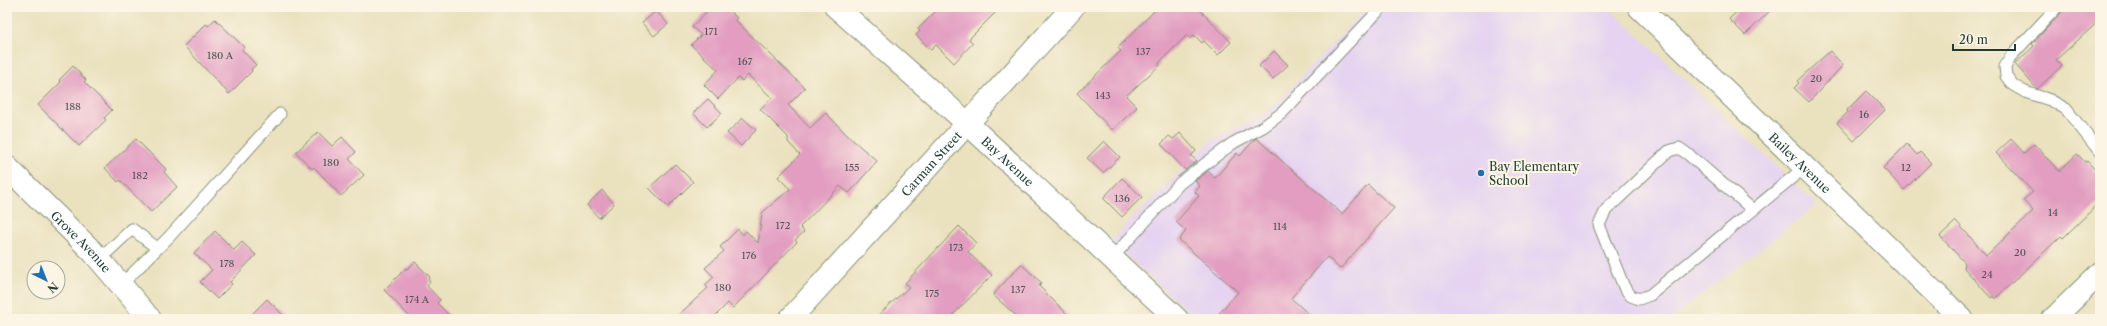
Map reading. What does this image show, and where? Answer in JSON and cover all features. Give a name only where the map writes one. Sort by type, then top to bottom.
[{"type":"street","name":"Bay Avenue","points":[[836,7],[967,123],[1177,319]]},
{"type":"street","name":"Carman Street","points":[[790,319],[1073,7]]},
{"type":"street","name":"Bailey Avenue","points":[[1639,7],[1962,319]]},
{"type":"street","name":"Grove Avenue","points":[[7,167],[100,259],[150,319]]},
{"type":"street","points":[[2053,319],[2100,273]]},
{"type":"lane","points":[[1112,258],[1180,183],[1233,143],[1263,127],[1282,113],[1382,7]]},
{"type":"lane","points":[[2057,7],[2011,56],[2006,67],[2006,76],[2013,85],[2025,92],[2050,100],[2066,109],[2100,152]]},
{"type":"lane","points":[[121,285],[280,114]]},
{"type":"lane","points":[[1752,210],[1679,148],[1669,151],[1606,210],[1599,225],[1624,287],[1631,296],[1639,299],[1650,295],[1805,167]]},
{"type":"lane","points":[[100,259],[132,229],[157,248]]},
{"type":"shaded area","name":"Bay Elementary School","points":[[1367,7],[1608,7],[1817,205],[1671,319],[1197,319],[1110,241],[1211,141],[1268,112]]},
{"type":"building","points":[[711,7],[725,7],[737,18],[735,20],[805,88],[788,105],[810,128],[826,113],[848,136],[877,161],[849,193],[840,186],[800,227],[804,232],[795,240],[797,242],[733,308],[728,303],[712,319],[674,319],[708,288],[705,285],[714,277],[705,268],[724,251],[720,247],[738,229],[743,235],[746,231],[758,243],[762,213],[790,189],[778,177],[800,155],[788,142],[788,137],[760,109],[772,98],[748,75],[742,81],[738,78],[718,99],[704,85],[718,70],[691,45],[701,35],[692,27]]},
{"type":"building","points":[[940,7],[1001,7],[969,39],[973,43],[954,63],[936,45],[931,50],[916,35],[920,31],[918,29]]},
{"type":"building","points":[[1158,7],[1197,7],[1231,42],[1218,55],[1204,41],[1202,43],[1194,35],[1190,39],[1187,35],[1159,63],[1160,65],[1126,96],[1137,107],[1112,130],[1077,93],[1121,51],[1118,48]]},
{"type":"building","points":[[1742,7],[1774,7],[1745,35],[1729,19]]},
{"type":"building","points":[[2064,7],[2100,7],[2100,20],[2056,60],[2062,66],[2037,89],[2015,64],[2034,46],[2032,44],[2062,12]]},
{"type":"building","points":[[656,11],[668,24],[654,36],[642,23]]},
{"type":"building","points":[[215,19],[244,47],[242,50],[256,65],[229,94],[184,46],[206,24],[208,26]]},
{"type":"building","points":[[1274,51],[1288,65],[1273,79],[1259,66]]},
{"type":"building","points":[[1830,51],[1843,65],[1809,102],[1794,88],[1799,83],[1797,81]]},
{"type":"building","points":[[73,66],[86,80],[84,82],[112,110],[104,118],[106,120],[79,146],[38,105],[61,82],[59,80]]},
{"type":"building","points":[[1866,91],[1885,110],[1854,141],[1837,123],[1848,112],[1847,110]]},
{"type":"building","points":[[708,99],[722,113],[707,127],[693,113]]},
{"type":"building","points":[[743,118],[756,130],[741,146],[727,133]]},
{"type":"building","points":[[318,132],[332,146],[342,137],[356,152],[349,159],[364,175],[341,196],[314,167],[312,169],[296,152]]},
{"type":"building","points":[[1180,133],[1196,151],[1191,156],[1197,161],[1185,170],[1161,144],[1169,136],[1173,139]]},
{"type":"building","points":[[1256,138],[1342,214],[1368,185],[1394,208],[1340,269],[1327,257],[1291,298],[1314,319],[1214,319],[1238,292],[1179,240],[1186,231],[1176,222],[1199,196],[1195,192],[1200,186],[1195,181],[1208,171],[1215,178],[1237,153],[1240,156]]},
{"type":"building","points":[[136,139],[166,169],[164,172],[177,187],[151,212],[120,180],[118,182],[105,168]]},
{"type":"building","points":[[2011,139],[2024,153],[2034,144],[2059,171],[2077,154],[2085,162],[2087,161],[2100,175],[2100,202],[2063,238],[2061,236],[1995,299],[1993,296],[1991,298],[1964,268],[1965,263],[1940,236],[1956,221],[1986,255],[2033,211],[2023,200],[2033,192],[1996,153]]},
{"type":"building","points":[[1104,141],[1120,157],[1103,173],[1087,158]]},
{"type":"building","points":[[1907,144],[1917,155],[1920,152],[1931,163],[1904,190],[1883,168]]},
{"type":"building","points":[[675,164],[693,182],[668,207],[649,188]]},
{"type":"building","points":[[1122,178],[1142,197],[1122,217],[1103,198]]},
{"type":"building","points":[[602,190],[614,204],[599,218],[587,205]]},
{"type":"building","points":[[959,226],[976,243],[968,252],[992,275],[949,319],[874,319],[909,287],[905,283]]},
{"type":"building","points":[[215,231],[234,250],[242,242],[256,255],[230,282],[232,284],[217,299],[200,282],[212,270],[194,253]]},
{"type":"building","points":[[415,262],[430,277],[428,279],[430,282],[427,286],[440,300],[437,303],[453,319],[412,319],[384,290],[406,268],[407,269]]},
{"type":"building","points":[[1021,264],[1042,283],[1039,286],[1072,319],[1020,319],[993,295]]},
{"type":"building","points":[[267,299],[287,319],[247,319]]},
{"type":"place","name":"Bay Elementary School","points":[[1481,173]]}]
